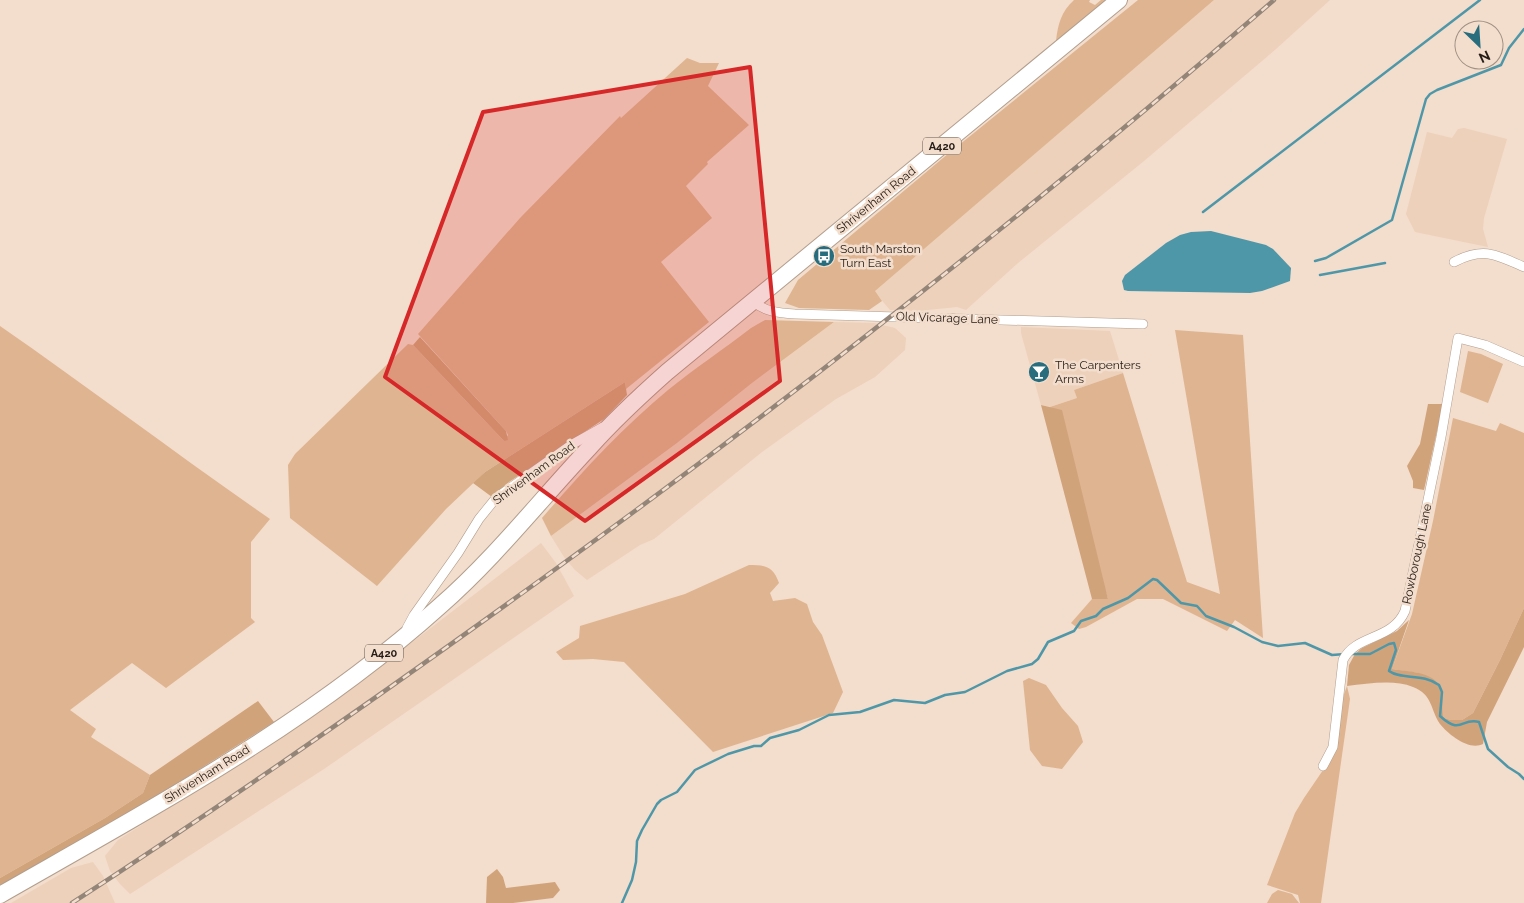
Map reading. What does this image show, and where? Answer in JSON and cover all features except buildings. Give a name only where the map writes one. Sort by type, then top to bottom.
[{"type":"highway","name":"Shrivenham Road","points":[[0,895],[131,822],[214,771],[325,698],[403,638],[487,561],[612,423],[667,372],[1119,0]]},
{"type":"street","points":[[1454,262],[1478,253],[1494,255],[1524,267]]},
{"type":"street","name":"Old Vicarage Lane","points":[[754,302],[759,307],[768,310],[795,314],[1143,324]]},
{"type":"street","name":"Rowborough Lane","points":[[1323,766],[1333,747],[1345,656],[1390,629],[1401,619],[1405,611],[1441,437],[1458,338],[1485,345],[1524,362]]},
{"type":"street","name":"Shrivenham Road","points":[[403,638],[414,615],[458,553],[479,519],[496,498],[571,445],[612,423]]},
{"type":"highlighted area","points":[[750,67],[780,381],[585,521],[385,377],[483,112]]},
{"type":"shaded area","points":[[1074,0],[1090,0],[1089,2],[1095,5],[1101,0],[1110,0],[1064,38],[1056,41],[1061,19],[1066,9]]},
{"type":"shaded area","points":[[1138,0],[1214,0],[875,291],[882,301],[869,310],[799,308],[785,303],[798,280],[943,158]]},
{"type":"shaded area","points":[[1214,0],[1330,0],[1276,49],[1144,161],[1018,263],[966,310],[957,307],[918,311],[890,310],[874,291]]},
{"type":"shaded area","points":[[687,58],[700,63],[719,63],[708,86],[749,125],[707,162],[708,164],[686,186],[712,218],[661,262],[709,322],[626,389],[625,382],[485,472],[446,509],[377,586],[290,518],[288,465],[295,454],[408,344],[413,345],[504,441],[508,435],[506,431],[418,334],[520,218],[620,116],[621,118]]},
{"type":"shaded area","points":[[1464,128],[1507,139],[1484,218],[1483,229],[1488,247],[1415,232],[1406,214],[1427,132],[1452,138],[1458,129]]},
{"type":"shaded area","points":[[765,320],[834,322],[752,383],[677,443],[551,536],[542,518],[618,435],[678,382],[751,328]]},
{"type":"shaded area","points":[[834,322],[874,323],[895,328],[906,338],[905,350],[875,377],[836,399],[762,452],[654,539],[640,545],[587,580],[575,570],[551,536],[677,443],[752,383]]},
{"type":"shaded area","points":[[0,326],[270,519],[251,542],[251,618],[255,622],[166,688],[132,663],[70,710],[96,729],[91,737],[150,775],[143,793],[105,818],[0,878]]},
{"type":"shaded area","points":[[1021,327],[1110,331],[1123,373],[1074,390],[1077,398],[1050,407],[1041,405]]},
{"type":"shaded area","points":[[1175,330],[1243,335],[1263,638],[1235,620],[1227,631],[1163,599],[1137,599],[1079,629],[1071,623],[1092,599],[1108,599],[1050,407],[1077,398],[1074,390],[1123,373],[1187,582],[1220,594]]},
{"type":"shaded area","points":[[420,337],[506,431],[508,440],[504,441],[413,345]]},
{"type":"shaded area","points":[[1468,351],[1481,354],[1503,364],[1488,403],[1460,392]]},
{"type":"shaded area","points":[[625,382],[627,395],[604,419],[509,482],[492,497],[473,483],[485,472]]},
{"type":"shaded area","points":[[1428,404],[1443,404],[1424,490],[1413,488],[1413,481],[1407,466],[1420,444]]},
{"type":"shaded area","points":[[1041,405],[1062,410],[1108,599],[1092,599]]},
{"type":"shaded area","points":[[1453,418],[1496,431],[1500,423],[1524,433],[1524,608],[1473,713],[1462,720],[1444,718],[1442,714],[1442,701],[1418,673],[1392,669],[1412,614],[1433,521]]},
{"type":"shaded area","points":[[541,543],[556,563],[574,596],[324,769],[130,894],[120,884],[110,871],[105,856],[118,840],[259,751],[423,634]]},
{"type":"shaded area","points":[[749,565],[764,566],[777,577],[779,583],[770,593],[773,601],[795,598],[807,604],[813,622],[822,635],[843,692],[833,713],[713,752],[624,662],[593,659],[563,660],[556,652],[579,638],[580,626],[685,594]]},
{"type":"shaded area","points":[[1524,608],[1524,647],[1487,722],[1483,744],[1478,746],[1466,744],[1449,733],[1440,724],[1428,698],[1413,687],[1397,683],[1347,686],[1349,665],[1355,654],[1362,648],[1397,631],[1409,620],[1392,669],[1415,672],[1430,677],[1440,686],[1444,718],[1462,720],[1473,713]]},
{"type":"shaded area","points":[[1029,678],[1046,685],[1062,708],[1078,726],[1083,742],[1062,769],[1042,766],[1030,750],[1023,681]]},
{"type":"shaded area","points":[[1347,686],[1350,699],[1321,903],[1300,903],[1298,895],[1267,885],[1295,813],[1334,754],[1337,745],[1342,700]]},
{"type":"shaded area","points":[[258,701],[274,722],[129,814],[0,889],[0,878],[105,818],[143,793],[150,775]]},
{"type":"shaded area","points":[[93,862],[103,876],[115,903],[11,903],[71,868]]},
{"type":"shaded area","points":[[497,869],[503,877],[506,888],[555,882],[560,890],[553,898],[513,903],[486,903],[487,877]]},
{"type":"shaded area","points":[[1278,890],[1292,894],[1299,903],[1267,903],[1272,894]]},
{"type":"water","points":[[1211,231],[1266,245],[1273,249],[1291,268],[1290,281],[1262,291],[1250,293],[1124,290],[1122,281],[1125,275],[1166,243],[1180,235],[1191,232]]},
{"type":"waterway","points":[[1203,212],[1480,0]]},
{"type":"waterway","points":[[1315,261],[1326,258],[1392,220],[1426,99],[1437,90],[1501,65],[1509,48],[1524,29]]},
{"type":"waterway","points":[[1320,275],[1385,263]]},
{"type":"waterway","points":[[622,903],[632,880],[636,862],[637,841],[642,830],[657,804],[677,792],[695,770],[728,754],[754,746],[761,746],[770,738],[799,730],[829,715],[860,712],[894,700],[925,703],[945,695],[965,692],[1007,671],[1032,664],[1038,659],[1048,642],[1074,631],[1081,621],[1096,616],[1103,609],[1128,598],[1153,579],[1157,580],[1181,603],[1197,606],[1206,616],[1234,627],[1262,642],[1278,646],[1305,643],[1332,655],[1345,654]]},
{"type":"waterway","points":[[1350,654],[1370,654],[1394,643],[1396,650],[1389,671],[1394,674],[1426,679],[1439,685],[1442,692],[1440,716],[1453,725],[1461,725],[1473,721],[1479,722],[1488,749],[1524,779]]},
{"type":"railway","points":[[72,903],[195,822],[377,696],[557,568],[741,432],[922,292],[1100,148],[1274,0]]},
{"type":"place","name":"South Marston Turn East","points":[[824,256]]},
{"type":"place","name":"The Carpenters Arms","points":[[1039,372]]}]
